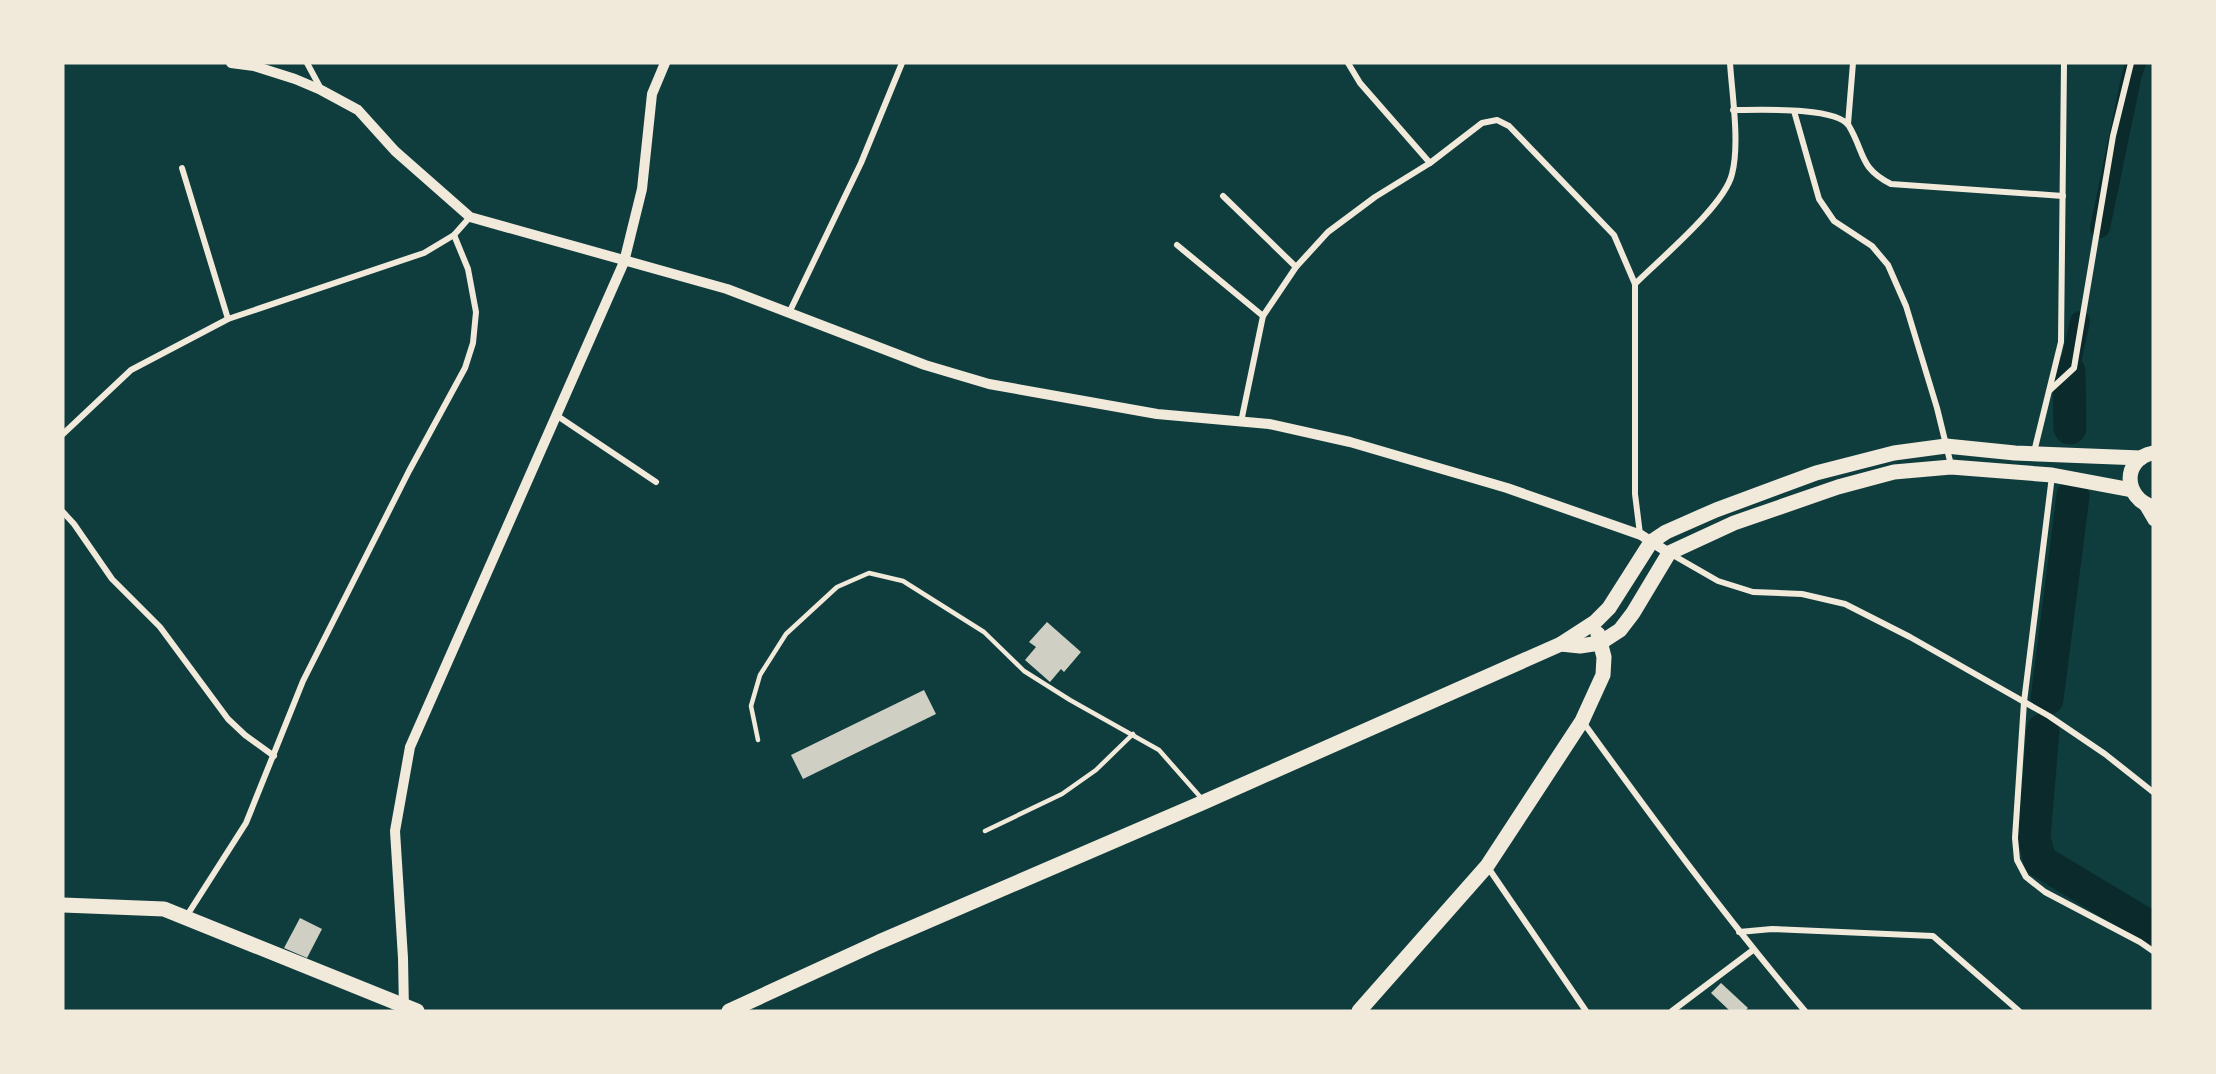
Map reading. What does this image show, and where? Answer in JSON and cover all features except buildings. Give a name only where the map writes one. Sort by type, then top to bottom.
[{"type":"main road","points":[[729,1011],[879,942],[1204,802],[1561,644],[1595,622],[1609,608],[1646,538],[1666,532],[1716,510],[1816,473],[1894,453],[1946,446],[2033,454],[2147,455]]},
{"type":"main road","points":[[2132,490],[2131,472],[2135,464],[2147,455]]},
{"type":"main road","points":[[1561,644],[1580,646],[1600,643],[1620,630],[1633,614],[1669,553],[1734,523],[1838,487],[1894,472],[1951,467],[2052,475],[2132,490],[2148,505]]},
{"type":"main road","points":[[1359,1011],[1487,866],[1582,721],[1603,675],[1604,657],[1595,622]]},
{"type":"main road","points":[[63,905],[164,909],[408,1010]]},
{"type":"street","points":[[231,63],[254,66],[321,90],[358,110],[395,151],[470,218],[727,289],[925,365],[989,384],[1157,414],[1269,424],[1350,442],[1507,489],[1646,538],[1718,581],[1753,592],[1802,594],[1845,604],[1910,637],[2024,702],[2105,754],[2153,792]]},
{"type":"street","points":[[307,63],[321,90]]},
{"type":"street","points":[[408,1010],[395,831],[410,747],[624,262],[642,189],[652,94],[664,63]]},
{"type":"street","points":[[789,313],[861,163],[902,63]]},
{"type":"street","points":[[1348,63],[1360,83],[1430,163]]},
{"type":"street","points":[[1635,284],[1719,201],[1732,174],[1735,143],[1730,63]]},
{"type":"street","points":[[1853,63],[1848,124],[1863,158],[1875,176],[1891,184],[2063,196]]},
{"type":"street","points":[[2033,454],[2061,342],[2064,63]]},
{"type":"street","points":[[2049,391],[2074,368],[2113,136],[2131,63]]},
{"type":"street","points":[[1732,110],[1794,111],[1836,115],[1848,124]]},
{"type":"street","points":[[1794,111],[1819,199],[1834,220],[1872,246],[1888,265],[1906,306],[1937,408],[1951,467]]},
{"type":"street","points":[[1241,422],[1263,316],[1296,267],[1328,232],[1375,197],[1430,163],[1482,123],[1497,120],[1509,126],[1614,236],[1635,284],[1635,494],[1646,538]]},
{"type":"street","points":[[182,168],[228,319]]},
{"type":"street","points":[[1223,196],[1296,267]]},
{"type":"street","points":[[63,435],[131,370],[228,319],[424,253],[454,236],[470,218]]},
{"type":"street","points":[[186,918],[246,823],[303,681],[409,471],[465,368],[473,343],[476,312],[468,269],[454,236]]},
{"type":"street","points":[[1177,245],[1222,285],[1263,316]]},
{"type":"street","points":[[556,415],[656,482]]},
{"type":"street","points":[[2052,475],[2024,702],[2014,838],[2017,860],[2026,877],[2045,892],[2153,951]]},
{"type":"street","points":[[2148,505],[2153,521]]},
{"type":"street","points":[[63,512],[112,579],[160,627],[228,719],[245,735],[274,756]]},
{"type":"street","points":[[1582,721],[1739,932],[1805,1011]]},
{"type":"street","points":[[1487,866],[1586,1011]]},
{"type":"street","points":[[1739,932],[1772,929],[1933,936],[2019,1011]]},
{"type":"street","points":[[1672,1011],[1753,950]]},
{"type":"lane","points":[[758,740],[751,706],[760,675],[786,634],[837,587],[869,573],[903,581],[984,632],[1024,671],[1159,750],[1204,802]]},
{"type":"lane","points":[[985,831],[1062,794],[1096,770],[1133,734]]},
{"type":"waterway","points":[[2100,228],[2136,63]]},
{"type":"waterway","points":[[2069,371],[2080,321]]},
{"type":"waterway","points":[[2069,371],[2070,428]]},
{"type":"waterway","points":[[2047,699],[2073,496]]},
{"type":"waterway","points":[[2043,730],[2034,838],[2040,861],[2153,929]]}]
